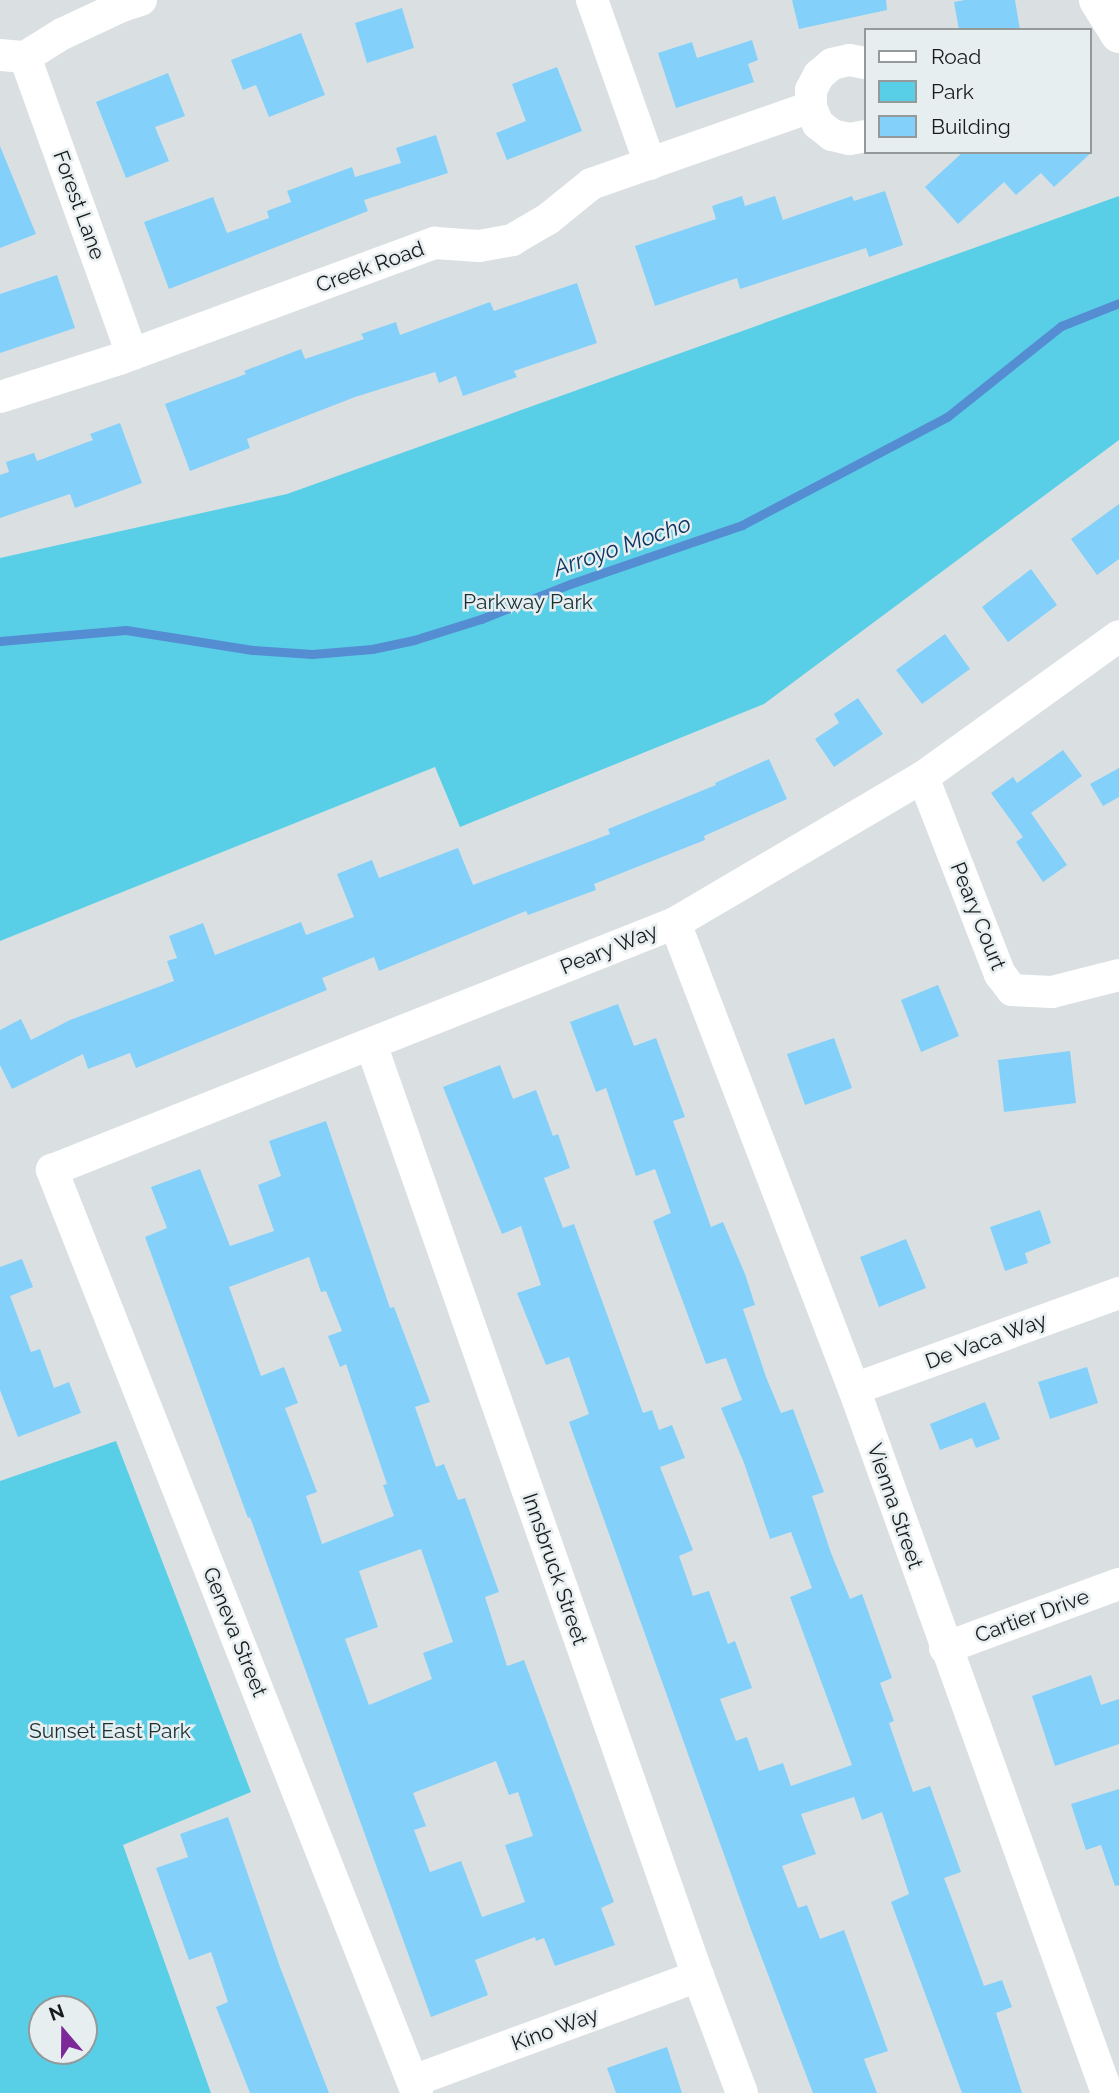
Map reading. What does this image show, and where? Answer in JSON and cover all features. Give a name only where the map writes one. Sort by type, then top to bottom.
[{"type":"street","points":[[13,56],[122,6],[141,0]]},
{"type":"street","points":[[592,0],[650,164]]},
{"type":"street","points":[[1098,0],[1119,34]]},
{"type":"street","name":"Forest Lane","points":[[13,56],[132,354]]},
{"type":"street","points":[[864,63],[849,60],[832,64],[825,69],[811,90],[810,107],[818,124],[832,135],[850,139],[864,136]]},
{"type":"street","name":"Creek Road","points":[[0,397],[132,354],[435,243],[479,246],[512,240],[548,219],[592,184],[810,107]]},
{"type":"street","name":"Peary Way","points":[[52,1170],[675,923],[923,777],[1119,636]]},
{"type":"street","name":"Peary Court","points":[[923,777],[1000,974],[1012,990],[1052,992],[1119,975]]},
{"type":"street","name":"Vienna Street","points":[[675,923],[854,1390],[1107,2093]]},
{"type":"street","name":"Innsbruck Street","points":[[371,1044],[698,1976],[742,2093]]},
{"type":"street","name":"Geneva Street","points":[[52,1170],[415,2087]]},
{"type":"street","name":"De Vaca Way","points":[[854,1390],[1119,1293]]},
{"type":"street","name":"Cartier Drive","points":[[945,1648],[1119,1584]]},
{"type":"street","name":"Kino Way","points":[[415,2087],[698,1976]]},
{"type":"green space","name":"Parkway Park","points":[[1119,196],[1119,440],[764,704],[460,827],[435,767],[0,941],[0,558],[287,494]]},
{"type":"green space","name":"Sunset East Park","points":[[116,1441],[251,1792],[123,1845],[211,2093],[0,2093],[0,1481]]},
{"type":"building","points":[[792,0],[886,0],[887,10],[799,29]]},
{"type":"building","points":[[1015,0],[1020,28],[959,28],[954,2]]},
{"type":"building","points":[[402,8],[414,48],[367,63],[355,23]]},
{"type":"building","points":[[301,33],[325,95],[269,117],[256,85],[243,90],[231,60]]},
{"type":"building","points":[[752,40],[758,60],[748,64],[754,82],[676,108],[658,53],[692,42],[697,58]]},
{"type":"building","points":[[557,67],[582,131],[507,160],[496,133],[526,121],[512,84]]},
{"type":"building","points":[[168,73],[185,116],[155,127],[169,161],[126,178],[96,102]]},
{"type":"building","points":[[436,135],[448,173],[364,200],[368,211],[169,289],[144,222],[213,197],[227,233],[269,218],[267,211],[291,202],[287,191],[352,167],[355,177],[401,163],[396,148]]},
{"type":"building","points":[[0,146],[36,234],[0,248]]},
{"type":"building","points":[[961,154],[1090,154],[1054,187],[1041,173],[1016,195],[1004,182],[958,224],[925,187]]},
{"type":"building","points":[[885,191],[903,245],[869,257],[866,248],[740,289],[737,278],[655,306],[635,246],[716,219],[712,206],[742,196],[745,206],[775,196],[783,220],[852,196],[854,201]]},
{"type":"building","points":[[57,275],[75,328],[0,353],[0,294]]},
{"type":"building","points":[[577,283],[597,343],[514,371],[517,377],[463,396],[456,376],[439,383],[435,372],[355,397],[247,439],[250,448],[190,471],[165,404],[246,374],[244,371],[301,349],[305,359],[364,339],[361,334],[396,322],[400,335],[490,302],[494,311]]},
{"type":"building","points":[[120,423],[142,483],[75,508],[70,494],[0,518],[0,475],[9,472],[6,462],[34,453],[37,461],[93,440],[90,434]]},
{"type":"building","points":[[1119,504],[1119,559],[1097,575],[1071,539]]},
{"type":"building","points":[[1031,569],[1057,605],[1008,642],[982,607]]},
{"type":"building","points":[[945,634],[970,669],[922,704],[896,670]]},
{"type":"building","points":[[858,698],[883,734],[834,767],[815,739],[839,723],[834,714]]},
{"type":"building","points":[[1063,750],[1082,776],[1031,813],[1067,865],[1043,882],[1016,842],[1023,837],[991,793],[1013,777],[1017,783]]},
{"type":"building","points":[[769,759],[787,799],[704,836],[705,840],[594,884],[596,890],[528,915],[526,911],[379,971],[374,957],[322,978],[327,990],[136,1068],[130,1053],[88,1069],[83,1054],[12,1089],[0,1065],[0,1030],[21,1019],[31,1040],[70,1020],[174,981],[167,961],[177,958],[169,936],[203,923],[215,955],[301,922],[306,935],[354,917],[337,874],[372,860],[379,878],[458,848],[473,885],[610,834],[608,829],[716,785],[715,783]]},
{"type":"building","points":[[1119,768],[1119,797],[1103,806],[1090,784]]},
{"type":"building","points":[[938,985],[959,1036],[921,1052],[901,1000]]},
{"type":"building","points":[[618,1004],[634,1046],[656,1038],[685,1117],[673,1121],[711,1227],[723,1222],[745,1274],[755,1305],[743,1309],[766,1377],[781,1413],[793,1409],[824,1492],[812,1496],[831,1553],[850,1599],[862,1594],[892,1678],[880,1683],[894,1721],[889,1723],[913,1792],[930,1786],[961,1872],[944,1878],[984,1986],[1002,1980],[1012,2007],[996,2013],[1022,2093],[962,2093],[891,1902],[909,1894],[882,1812],[862,1820],[854,1797],[801,1814],[816,1854],[782,1866],[798,1908],[807,1905],[820,1939],[844,1930],[888,2051],[864,2059],[877,2093],[813,2093],[750,1927],[569,1422],[589,1414],[569,1357],[546,1365],[517,1293],[541,1285],[521,1226],[502,1234],[443,1087],[500,1065],[513,1099],[536,1090],[553,1136],[558,1134],[570,1168],[544,1178],[563,1228],[574,1224],[643,1413],[652,1410],[659,1430],[672,1425],[685,1458],[660,1467],[693,1550],[679,1556],[693,1596],[709,1591],[728,1644],[735,1641],[752,1688],[720,1699],[736,1741],[747,1737],[759,1771],[783,1763],[791,1786],[852,1765],[790,1597],[812,1588],[791,1532],[770,1539],[744,1463],[721,1408],[742,1400],[726,1358],[706,1364],[653,1221],[671,1213],[655,1169],[636,1176],[606,1088],[596,1092],[570,1022]]},
{"type":"building","points":[[834,1038],[852,1088],[805,1105],[787,1054]]},
{"type":"building","points":[[1070,1051],[1076,1103],[1004,1112],[998,1060]]},
{"type":"building","points":[[326,1121],[390,1308],[394,1307],[430,1402],[415,1407],[436,1467],[444,1464],[458,1500],[465,1498],[499,1592],[485,1597],[507,1666],[524,1660],[614,1902],[601,1908],[615,1945],[555,1966],[544,1938],[536,1941],[535,1937],[475,1960],[488,1995],[431,2017],[250,1517],[248,1518],[145,1237],[167,1228],[151,1187],[200,1169],[230,1246],[274,1231],[258,1185],[281,1176],[269,1141]],"holes":[[[309,1257],[321,1292],[326,1291],[342,1331],[328,1336],[340,1367],[346,1364],[387,1484],[383,1485],[394,1516],[322,1544],[306,1496],[317,1492],[285,1408],[298,1403],[284,1367],[261,1376],[229,1287]],[[421,1549],[453,1642],[423,1653],[432,1679],[369,1705],[345,1639],[378,1627],[359,1571]],[[496,1761],[509,1795],[518,1792],[533,1836],[505,1845],[525,1902],[482,1917],[461,1861],[430,1872],[414,1830],[426,1826],[413,1793]]]},
{"type":"building","points":[[1040,1210],[1051,1243],[1025,1253],[1028,1263],[1005,1271],[990,1227]]},
{"type":"building","points":[[906,1239],[926,1288],[879,1307],[860,1257]]},
{"type":"building","points":[[22,1259],[33,1287],[10,1296],[31,1352],[40,1349],[54,1388],[69,1382],[81,1413],[18,1437],[0,1390],[0,1267]]},
{"type":"building","points":[[1087,1367],[1098,1403],[1050,1419],[1038,1382]]},
{"type":"building","points":[[985,1402],[1000,1439],[976,1448],[972,1438],[940,1450],[930,1424]]},
{"type":"building","points":[[1091,1675],[1101,1705],[1119,1699],[1119,1744],[1055,1766],[1032,1696]]},
{"type":"building","points":[[1119,1789],[1119,1885],[1115,1886],[1101,1845],[1086,1850],[1071,1804]]},
{"type":"building","points":[[228,1817],[280,1967],[329,2093],[250,2093],[216,2007],[228,2002],[211,1952],[189,1960],[156,1868],[188,1857],[180,1834]]},
{"type":"building","points":[[667,2047],[682,2093],[616,2093],[607,2068]]},
{"type":"waterway","name":"Arroyo Mocho","points":[[0,641],[126,630],[252,650],[312,654],[372,649],[414,640],[481,619],[570,584],[742,525],[947,417],[1061,326],[1119,303]]}]
